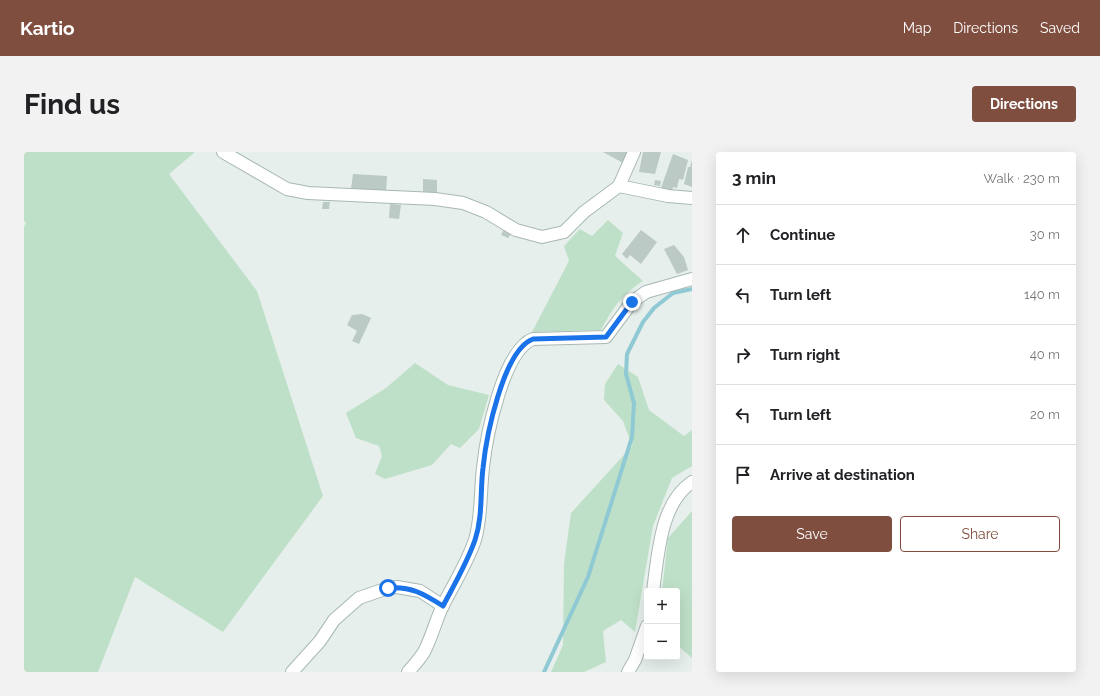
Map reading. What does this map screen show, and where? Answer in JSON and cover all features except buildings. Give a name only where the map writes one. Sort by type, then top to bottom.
[{"type":"street","points":[[223,152],[286,189],[308,193],[435,199],[463,203],[486,212],[516,230],[542,237],[564,232],[584,212],[619,186],[634,152]]},
{"type":"street","points":[[619,186],[668,196],[692,198]]},
{"type":"street","points":[[408,672],[424,651],[443,606],[460,574],[475,540],[481,514],[483,467],[498,392],[516,354],[525,342],[533,339],[606,337],[632,302],[646,292],[692,279]]},
{"type":"street","points":[[653,588],[662,527],[672,504],[692,482]]},
{"type":"street","points":[[292,672],[320,641],[334,620],[359,598],[388,588],[397,587],[420,591],[443,606]]},
{"type":"street","points":[[628,672],[635,660],[644,634]]},
{"type":"green space","points":[[24,152],[195,152],[169,174],[257,291],[323,496],[223,632],[135,577],[98,672],[24,672],[24,227],[26,223],[24,221]]},
{"type":"green space","points":[[608,220],[623,233],[615,256],[643,281],[629,291],[618,302],[601,330],[532,332],[569,261],[564,246],[580,229],[592,236]]},
{"type":"green space","points":[[415,363],[448,385],[489,395],[479,429],[460,448],[451,444],[432,465],[385,479],[375,474],[382,456],[379,446],[356,438],[346,413],[386,388]]},
{"type":"green space","points":[[618,364],[638,377],[649,410],[684,436],[692,430],[692,466],[672,478],[653,526],[635,632],[621,620],[603,631],[606,662],[584,672],[551,672],[563,645],[564,564],[571,513],[632,446],[623,421],[604,400],[605,384]]},
{"type":"green space","points":[[692,511],[692,658],[680,648],[680,588],[662,588],[668,538]]},
{"type":"waterway","points":[[544,672],[588,577],[632,437],[634,403],[626,374],[627,354],[643,322],[654,308],[673,293],[692,289]]},
{"type":"route","points":[[388,588],[397,587],[420,591],[443,606],[460,574],[475,540],[481,514],[483,467],[498,392],[516,354],[525,342],[533,339],[606,337],[632,302]]}]
